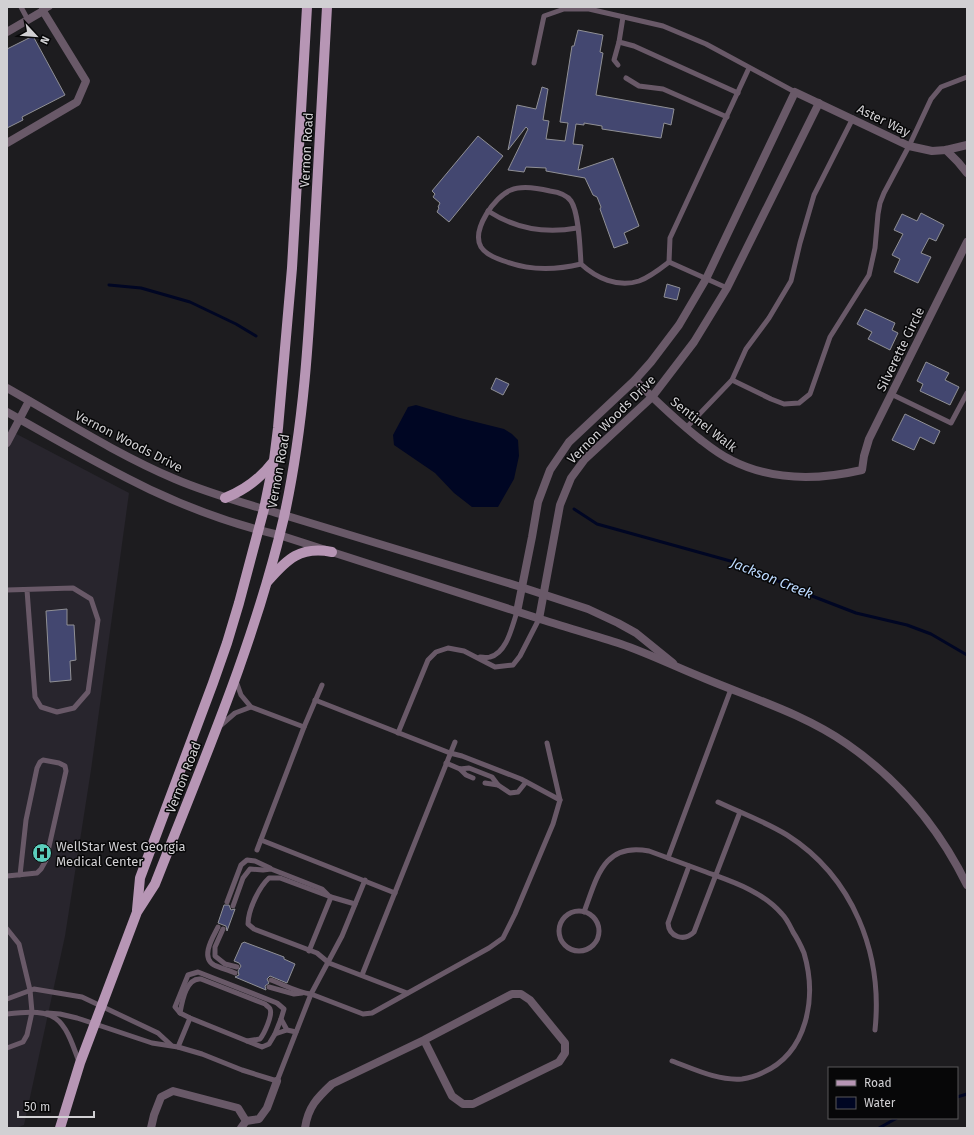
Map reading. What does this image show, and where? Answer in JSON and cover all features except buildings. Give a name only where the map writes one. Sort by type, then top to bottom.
[{"type":"main road","name":"Vernon Road","points":[[136,912],[140,878],[213,683],[239,603],[264,509],[274,460],[292,268],[307,7]]},
{"type":"main road","name":"Vernon Road","points":[[60,1128],[80,1063],[136,912],[155,884],[235,679],[266,584],[284,516],[300,421],[308,342],[327,7]]},
{"type":"main road","points":[[225,498],[250,485],[274,460]]},
{"type":"main road","points":[[266,584],[282,565],[292,557],[311,551],[324,550],[332,552]]},
{"type":"street","points":[[7,32],[45,8],[86,81],[77,102],[7,143]]},
{"type":"street","name":"Vernon Woods Drive","points":[[517,612],[538,502],[550,470],[569,442],[635,380],[665,344],[686,313],[706,279],[795,92]]},
{"type":"street","name":"Aster Way","points":[[795,92],[853,118],[909,146],[932,151],[946,150],[967,145]]},
{"type":"street","name":"Vernon Woods Drive","points":[[539,619],[560,505],[571,478],[585,459],[652,397],[694,342],[727,288],[819,103]]},
{"type":"street","points":[[946,150],[967,173]]},
{"type":"street","name":"Silverette Circle","points":[[862,470],[869,439],[967,242]]},
{"type":"street","name":"Sentinel Walk","points":[[635,380],[686,428],[718,453],[757,471],[787,476],[817,477],[862,470]]},
{"type":"street","name":"Vernon Woods Drive","points":[[7,388],[104,444],[175,479],[225,498],[522,587]]},
{"type":"street","points":[[7,443],[29,400]]},
{"type":"street","points":[[7,412],[94,462],[173,501],[220,519],[279,535],[622,645],[777,706],[810,721],[864,756],[896,784],[925,817],[950,852],[967,885]]},
{"type":"street","points":[[522,587],[588,609],[618,623],[636,633],[681,669]]},
{"type":"street","points":[[305,1128],[310,1109],[320,1095],[332,1084],[424,1040],[512,994],[521,994],[530,1000],[565,1043],[565,1053],[559,1062],[473,1104],[463,1104],[452,1096],[424,1040]]},
{"type":"street","points":[[151,1128],[161,1097],[174,1091],[238,1108],[244,1125],[259,1119],[267,1108],[277,1081]]},
{"type":"lane","points":[[21,7],[28,20]]},
{"type":"lane","points":[[534,63],[544,16],[564,9],[589,9],[663,26],[706,44],[795,92]]},
{"type":"lane","points":[[618,65],[614,60],[619,42],[623,16]]},
{"type":"lane","points":[[619,42],[634,46],[738,93]]},
{"type":"lane","points":[[669,262],[670,238],[749,68]]},
{"type":"lane","points":[[732,380],[771,400],[784,404],[790,405],[799,403],[810,394],[830,337],[869,275],[875,248],[880,203],[884,193],[909,146],[931,99],[941,86],[967,77]]},
{"type":"lane","points":[[626,78],[639,86],[663,89],[727,117]]},
{"type":"lane","points":[[686,428],[732,380],[746,350],[769,318],[791,281],[814,195],[853,118]]},
{"type":"lane","points":[[581,264],[559,268],[536,269],[514,265],[485,252],[480,246],[478,236],[480,225],[488,211],[504,193],[512,189],[543,189],[568,198],[572,202],[575,212],[581,264],[598,277],[613,282],[622,283],[639,281],[654,273],[669,262]]},
{"type":"lane","points":[[488,211],[509,222],[531,229],[554,231],[577,228]]},
{"type":"lane","points":[[669,262],[727,288]]},
{"type":"lane","points":[[891,394],[951,423],[967,393]]},
{"type":"lane","points":[[7,590],[74,588],[91,598],[98,620],[88,692],[74,708],[57,712],[41,707],[35,698],[27,590]]},
{"type":"lane","points":[[479,657],[490,657],[500,651],[507,639],[517,612]]},
{"type":"lane","points":[[398,733],[422,672],[428,660],[436,652],[448,648],[464,651],[479,657],[495,667],[513,665],[520,656],[539,619]]},
{"type":"lane","points":[[235,679],[241,695],[252,707],[304,727]]},
{"type":"lane","points":[[257,850],[304,727],[322,685]]},
{"type":"lane","points":[[668,858],[731,689]]},
{"type":"lane","points":[[315,700],[450,754],[462,756],[526,782],[560,800]]},
{"type":"lane","points":[[216,729],[235,712],[252,707]]},
{"type":"lane","points":[[362,975],[455,742]]},
{"type":"lane","points":[[269,987],[294,994],[312,994],[363,1014],[372,1013],[489,948],[503,938],[515,914],[553,824],[560,800],[547,743]]},
{"type":"lane","points":[[7,876],[20,875],[37,873],[46,860],[66,771],[65,766],[59,763],[43,760],[37,768],[26,820],[20,875]]},
{"type":"lane","points":[[446,764],[460,769],[466,775],[473,778]]},
{"type":"lane","points":[[460,769],[469,768],[486,775],[510,793],[518,792],[526,782]]},
{"type":"lane","points":[[486,783],[498,785]]},
{"type":"lane","points":[[718,802],[780,831],[817,858],[839,883],[858,915],[874,966],[877,1000],[876,1030]]},
{"type":"lane","points":[[689,866],[668,923],[669,929],[672,933],[684,938],[690,936],[694,932],[740,812]]},
{"type":"lane","points":[[261,840],[395,892]]},
{"type":"lane","points":[[584,912],[598,875],[610,857],[623,850],[636,848],[649,851],[747,888],[782,914],[789,924],[804,952],[810,984],[807,1015],[801,1034],[793,1048],[781,1062],[770,1069],[754,1076],[742,1079],[709,1075],[672,1061]]},
{"type":"lane","points":[[227,902],[241,865],[247,860],[255,861],[271,869],[322,889],[331,897]]},
{"type":"lane","points":[[233,906],[243,878],[250,869],[271,869]]},
{"type":"lane","points":[[355,904],[331,897],[280,878],[269,878],[262,884],[248,916],[248,924],[254,928],[317,953],[329,963],[407,993]]},
{"type":"lane","points":[[7,1014],[32,1012],[71,1017],[152,1042],[171,1045],[202,1054],[242,1070],[277,1081],[312,994],[342,936],[365,880]]},
{"type":"lane","points":[[309,951],[331,897]]},
{"type":"lane","points":[[574,912],[584,912],[593,917],[597,922],[599,935],[592,946],[580,952],[574,951],[563,944],[559,931],[560,925],[563,919],[568,915],[574,912]]},
{"type":"lane","points":[[218,927],[208,948],[208,958],[212,964],[235,973]]},
{"type":"lane","points":[[7,928],[19,944],[30,990],[32,1012],[27,1035],[23,1042],[7,1048]]},
{"type":"lane","points":[[223,929],[215,946],[216,956],[225,964],[238,967]]},
{"type":"lane","points":[[198,972],[277,1003],[284,1009],[275,1034],[269,1044],[262,1047],[180,1013],[175,1007],[188,975],[198,972]]},
{"type":"lane","points":[[180,1013],[182,1000],[190,982],[196,978],[266,1004],[270,1008],[271,1013],[264,1035],[260,1039],[246,1041]]},
{"type":"lane","points":[[271,980],[303,993]]},
{"type":"lane","points":[[7,999],[34,989],[82,997],[158,1033],[171,1045]]},
{"type":"lane","points":[[47,1013],[58,1019],[70,1036],[80,1063]]},
{"type":"lane","points":[[178,1047],[190,1018]]},
{"type":"lane","points":[[281,1019],[287,1030]]},
{"type":"lane","points":[[275,1034],[287,1030],[296,1032]]},
{"type":"shaded area","name":"WellStar West Georgia Medical Center","points":[[7,429],[129,493],[91,770],[65,936],[24,1125],[16,1128],[7,1128]]},
{"type":"water","points":[[416,405],[504,429],[518,440],[519,456],[514,479],[498,507],[472,507],[454,493],[435,473],[394,445],[393,435],[408,407]]},
{"type":"waterway","name":"Jackson Creek","points":[[109,285],[141,288],[190,302],[236,324],[256,336]]},
{"type":"waterway","name":"Jackson Creek","points":[[574,509],[597,524],[734,562],[812,596],[856,613],[907,625],[931,634],[967,655]]},
{"type":"waterway","points":[[958,1097],[967,1094]]},
{"type":"waterway","points":[[879,1128],[895,1119]]},
{"type":"place","name":"WellStar West Georgia Medical Center","points":[[42,853]]}]
